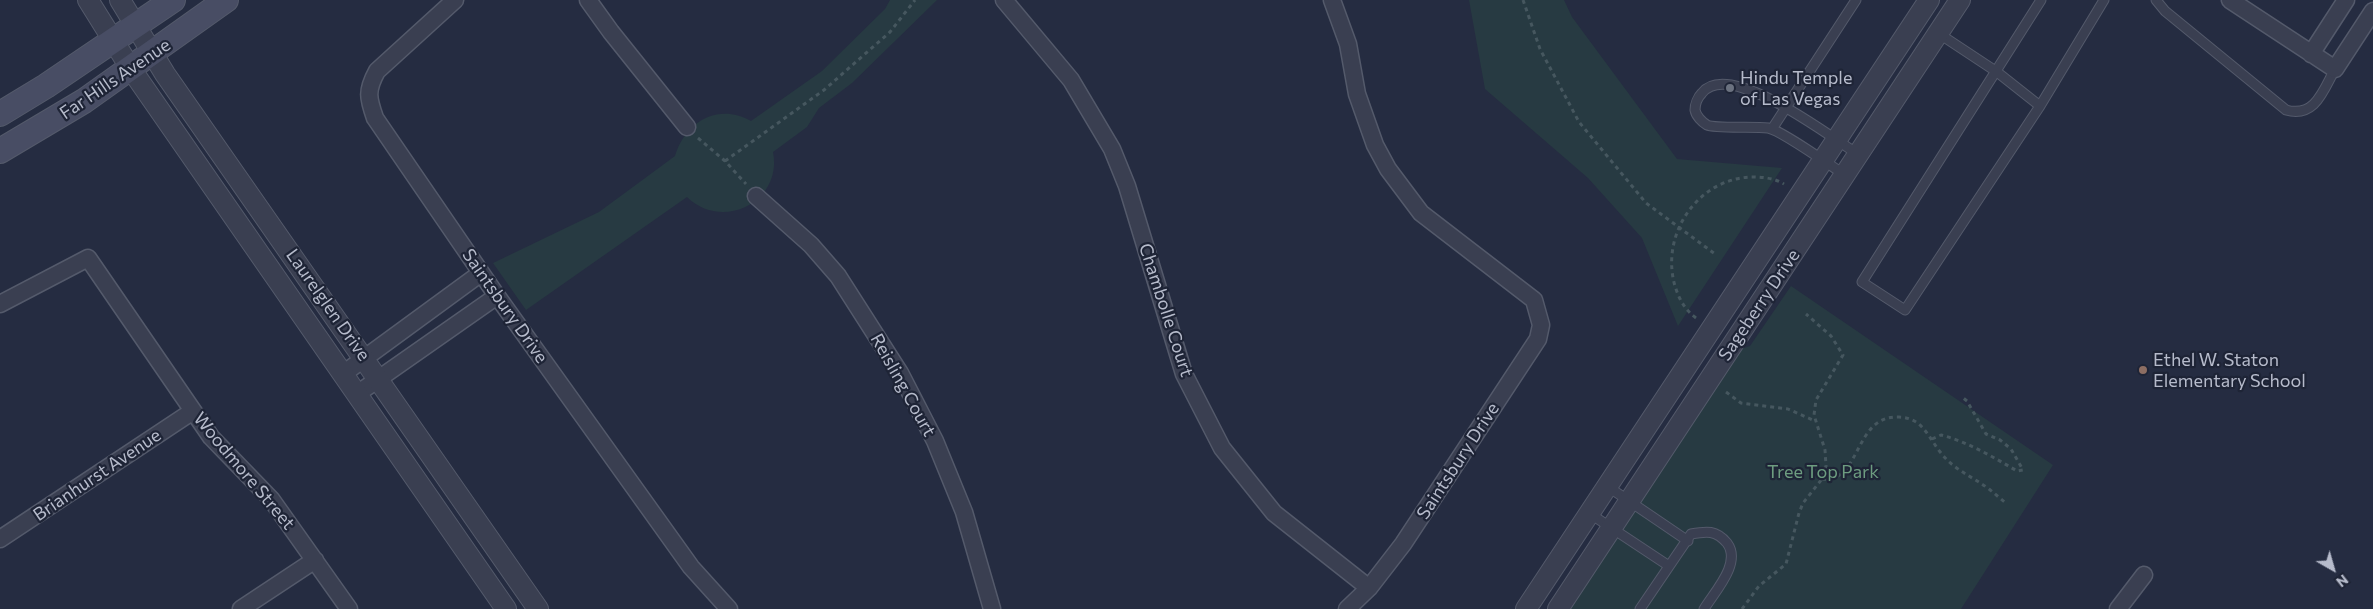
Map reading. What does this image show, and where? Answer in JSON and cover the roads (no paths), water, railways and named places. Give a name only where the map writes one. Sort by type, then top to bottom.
[{"type":"main road","name":"Far Hills Avenue","points":[[0,114],[46,86],[173,0]]},
{"type":"main road","name":"Far Hills Avenue","points":[[0,151],[84,101],[226,0]]},
{"type":"street","name":"Laurelglen Drive","points":[[88,0],[131,69],[506,609]]},
{"type":"street","name":"Laurelglen Drive","points":[[120,0],[152,54],[538,609]]},
{"type":"street","points":[[588,0],[611,32],[687,127]]},
{"type":"street","name":"Chambolle Court","points":[[1004,0],[1071,80],[1112,148],[1127,186],[1184,374],[1222,448],[1274,513],[1369,588]]},
{"type":"street","name":"Saintsbury Drive","points":[[1332,0],[1348,44],[1357,94],[1375,145],[1388,169],[1422,213],[1534,300],[1541,325],[1538,339],[1404,544],[1369,588],[1348,609]]},
{"type":"street","name":"Sageberry Drive","points":[[1526,609],[1929,0]]},
{"type":"street","name":"Sageberry Drive","points":[[1558,609],[1846,176],[1960,0]]},
{"type":"street","points":[[2230,0],[2335,70],[2373,11]]},
{"type":"street","points":[[2311,54],[2346,0]]},
{"type":"street","name":"Saintsbury Drive","points":[[452,2],[377,71],[370,84],[368,98],[375,118],[497,296],[691,567],[729,609]]},
{"type":"street","name":"Reisling Court","points":[[756,196],[811,245],[838,276],[900,373],[935,441],[964,512],[992,609]]},
{"type":"street","name":"Woodmore Street","points":[[0,304],[88,258],[211,437],[272,499],[349,609]]},
{"type":"street","points":[[343,374],[481,273]]},
{"type":"street","points":[[357,394],[497,296]]},
{"type":"street","name":"Brianhurst Avenue","points":[[0,539],[193,411]]},
{"type":"street","points":[[241,609],[315,560]]},
{"type":"street","points":[[2118,609],[2144,576]]},
{"type":"lane","points":[[1772,129],[1856,0]]},
{"type":"lane","points":[[2042,0],[1862,282],[1905,310],[2040,106],[2104,0]]},
{"type":"lane","points":[[2156,0],[2165,11],[2286,110],[2297,113],[2315,104],[2335,70]]},
{"type":"lane","points":[[1938,34],[1997,72],[2040,106]]},
{"type":"lane","points":[[1846,176],[1772,129],[1754,126],[1708,125],[1699,118],[1695,110],[1698,99],[1706,88],[1726,83],[1746,88],[1785,107],[1859,155]]},
{"type":"lane","points":[[1607,486],[1688,541]]},
{"type":"lane","points":[[1590,513],[1670,566]]},
{"type":"lane","points":[[1640,609],[1691,534],[1714,532],[1720,535],[1732,550],[1729,569],[1704,609]]},
{"type":"place","name":"Hindu Temple of Las Vegas","points":[[1730,88]]},
{"type":"place","name":"Ethel W. Staton Elementary School","points":[[2143,370]]},
{"type":"park label","name":"Tree Top Park","points":[[1823,472]]}]
